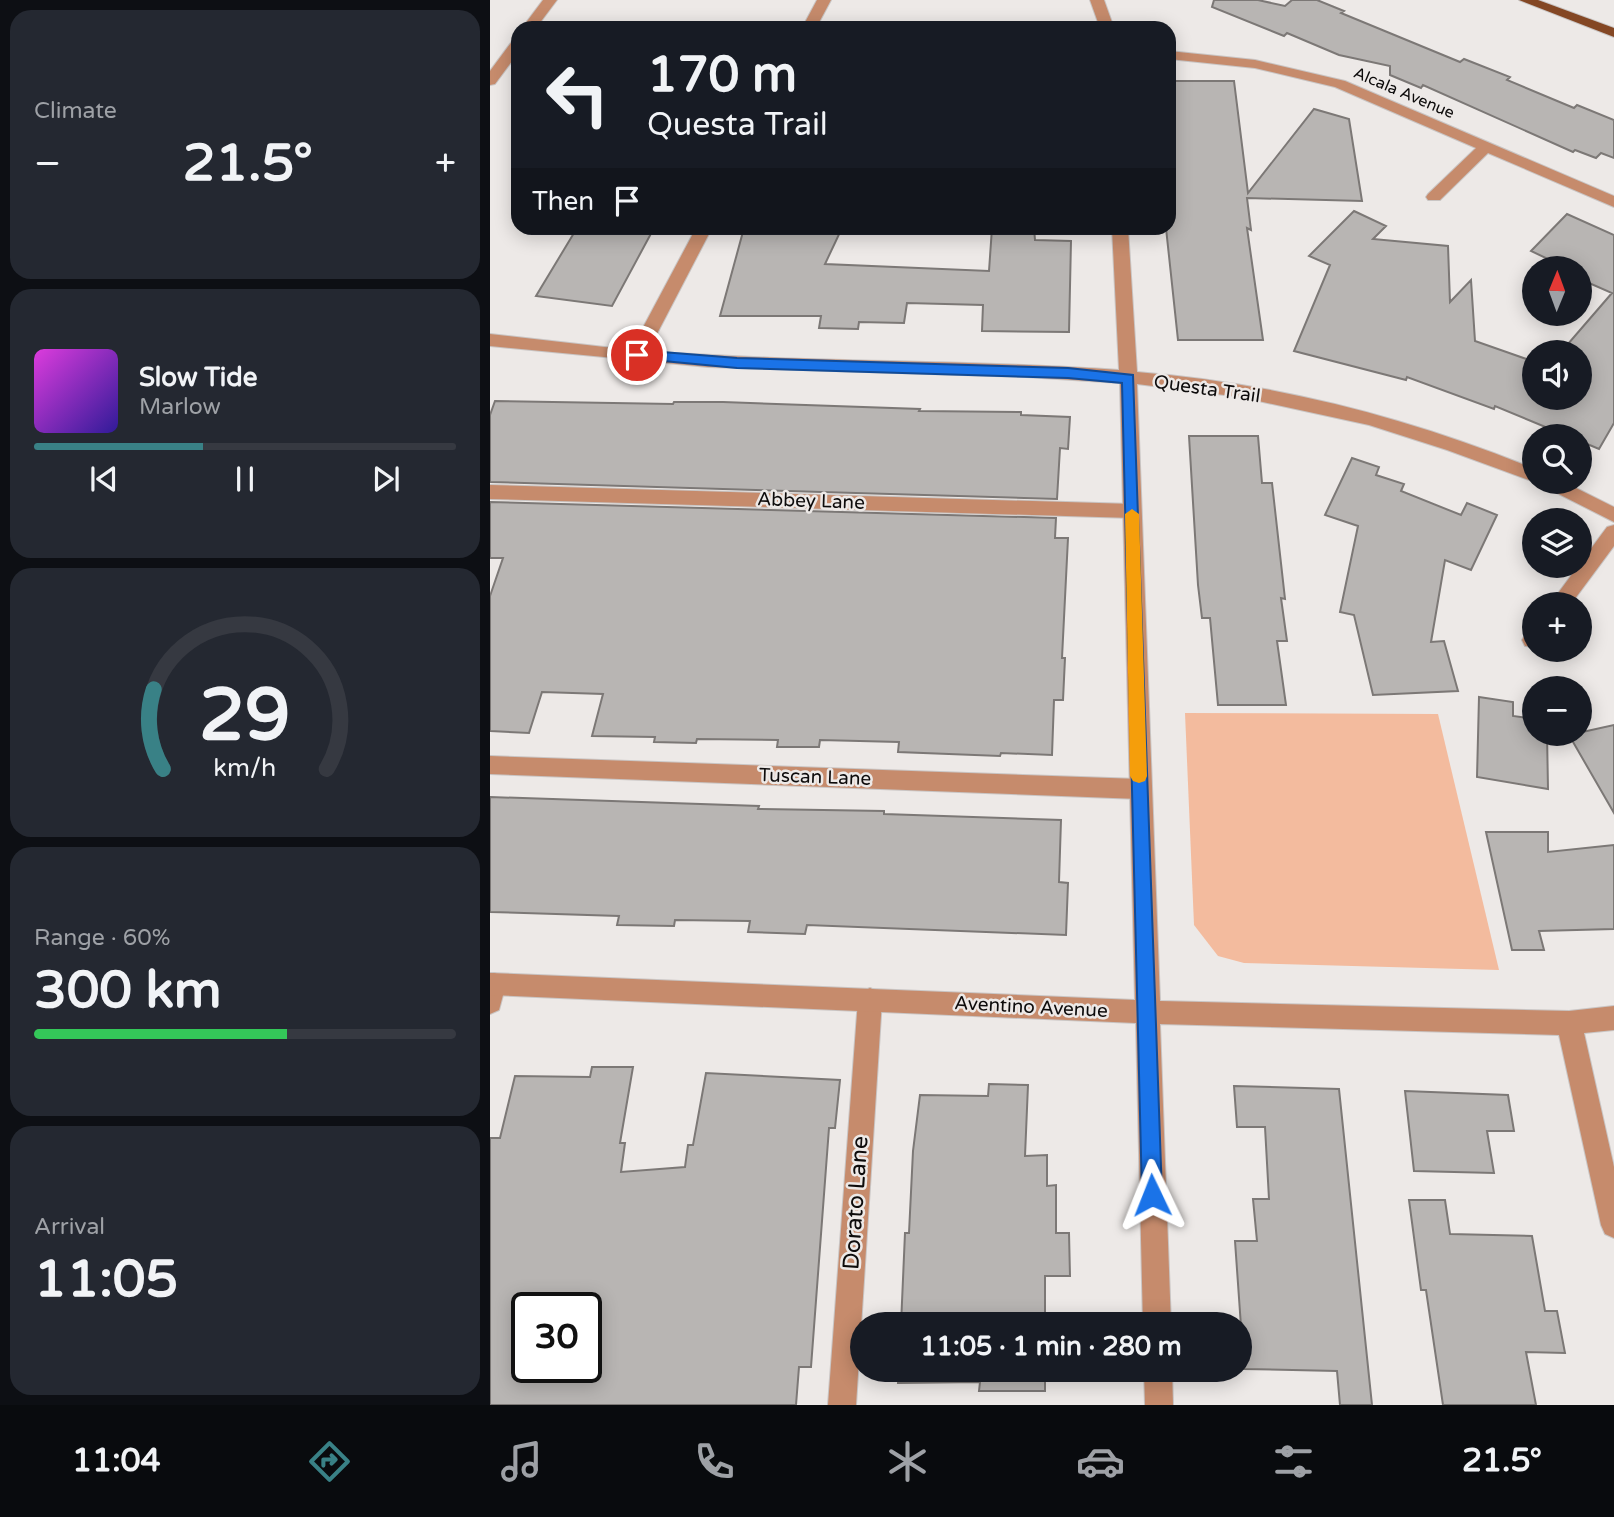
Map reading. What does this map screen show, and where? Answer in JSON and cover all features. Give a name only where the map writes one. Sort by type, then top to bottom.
[{"type":"main road","points":[[1526,0],[1614,33]]},
{"type":"street","points":[[534,21],[550,0]]},
{"type":"street","points":[[814,21],[824,0]]},
{"type":"street","points":[[1097,0],[1104,21]]},
{"type":"street","points":[[490,81],[511,52]]},
{"type":"street","name":"Alcala Avenue","points":[[1176,55],[1238,60],[1294,71],[1340,84],[1614,202]]},
{"type":"street","points":[[1434,197],[1486,147]]},
{"type":"street","points":[[637,355],[700,235]]},
{"type":"street","points":[[1120,235],[1129,379],[1139,789],[1157,1312]]},
{"type":"street","name":"Questa Trail","points":[[490,340],[737,363],[1068,373],[1197,384],[1333,409],[1483,455],[1522,472]]},
{"type":"street","name":"Abbey Lane","points":[[490,492],[1132,511]]},
{"type":"street","points":[[1571,494],[1614,515]]},
{"type":"street","points":[[1569,592],[1614,532]]},
{"type":"street","name":"Tuscan Lane","points":[[490,765],[1139,789]]},
{"type":"street","name":"Aventino Avenue","points":[[491,990],[870,1000],[1146,1013],[1569,1023],[1614,1018]]},
{"type":"street","name":"Dorato Lane","points":[[842,1405],[870,1000]]},
{"type":"street","points":[[1569,1023],[1614,1225]]},
{"type":"street","points":[[1158,1382],[1159,1405]]},
{"type":"shaded area","points":[[1185,713],[1438,714],[1499,970],[1244,963],[1218,956],[1194,925]]},
{"type":"building","points":[[1214,0],[1258,0],[1285,6],[1292,0],[1317,0],[1344,11],[1341,13],[1460,62],[1464,59],[1510,77],[1507,80],[1574,108],[1577,105],[1614,120],[1614,158],[1601,153],[1596,158],[1575,150],[1573,152],[1423,85],[1421,88],[1390,75],[1390,66],[1339,55],[1287,33],[1284,36],[1212,7]]},
{"type":"building","points":[[1176,81],[1234,81],[1248,193],[1314,109],[1349,119],[1362,201],[1247,198],[1251,230],[1247,228],[1263,340],[1178,340],[1167,235],[1176,235]]},
{"type":"building","points":[[1354,211],[1386,226],[1373,239],[1448,246],[1450,302],[1471,280],[1475,341],[1522,357],[1522,410],[1592,410],[1592,340],[1571,340],[1583,326],[1592,326],[1592,316],[1612,293],[1592,284],[1592,256],[1542,256],[1531,251],[1567,214],[1614,235],[1614,423],[1599,449],[1592,446],[1592,424],[1538,424],[1495,406],[1494,409],[1407,377],[1406,380],[1294,351],[1330,265],[1309,256]]},
{"type":"building","points":[[573,235],[650,235],[612,306],[536,296]]},
{"type":"building","points":[[742,235],[839,235],[825,264],[989,271],[992,235],[1035,235],[1035,240],[1071,241],[1069,332],[982,331],[983,305],[907,303],[904,323],[859,322],[858,329],[819,328],[821,316],[720,316]]},
{"type":"building","points":[[495,401],[673,404],[723,402],[920,409],[919,411],[1021,412],[1021,415],[1070,417],[1068,449],[1060,448],[1057,499],[490,482],[490,415]]},
{"type":"building","points":[[1189,436],[1258,436],[1262,483],[1272,483],[1285,599],[1281,598],[1287,641],[1277,641],[1286,705],[1218,705],[1210,618],[1202,618],[1198,585]]},
{"type":"building","points":[[1352,458],[1379,467],[1376,475],[1404,484],[1401,491],[1461,515],[1467,503],[1497,515],[1471,570],[1445,560],[1431,642],[1444,641],[1458,691],[1373,695],[1354,615],[1340,612],[1358,526],[1325,515]]},
{"type":"building","points":[[490,502],[1056,518],[1055,538],[1068,538],[1062,658],[1065,658],[1063,700],[1054,700],[1052,755],[898,752],[899,742],[820,740],[819,747],[777,747],[778,740],[697,739],[696,743],[654,742],[655,737],[592,736],[603,694],[542,692],[529,733],[490,731],[490,596],[503,558],[490,558]]},
{"type":"building","points":[[1479,697],[1513,702],[1513,716],[1522,717],[1522,746],[1547,746],[1548,789],[1477,777]]},
{"type":"building","points":[[1614,725],[1614,813],[1575,746],[1592,746],[1592,730]]},
{"type":"building","points":[[490,797],[1061,820],[1059,882],[1068,883],[1066,935],[807,925],[805,934],[748,932],[750,921],[675,920],[674,926],[617,925],[619,916],[490,912]]},
{"type":"building","points":[[1486,832],[1548,832],[1548,852],[1614,845],[1614,929],[1539,931],[1544,950],[1512,950]]},
{"type":"building","points":[[592,1067],[633,1067],[620,1143],[625,1143],[621,1172],[685,1167],[688,1145],[693,1145],[706,1073],[840,1080],[835,1128],[829,1128],[811,1367],[799,1367],[796,1405],[490,1405],[490,1138],[500,1138],[515,1076],[590,1077]]},
{"type":"building","points":[[989,1084],[1028,1085],[1025,1156],[1047,1155],[1047,1186],[1056,1185],[1056,1233],[1069,1233],[1070,1276],[1045,1276],[1045,1312],[902,1312],[905,1233],[909,1233],[913,1151],[920,1095],[988,1096]]},
{"type":"building","points":[[1234,1086],[1339,1089],[1372,1405],[1340,1405],[1337,1371],[1252,1369],[1252,1312],[1240,1312],[1235,1241],[1257,1241],[1253,1199],[1269,1199],[1265,1127],[1237,1127]]},
{"type":"building","points":[[1405,1091],[1508,1095],[1514,1131],[1487,1131],[1494,1173],[1414,1171]]},
{"type":"building","points":[[1409,1200],[1445,1200],[1450,1234],[1532,1236],[1545,1311],[1557,1311],[1565,1353],[1526,1352],[1536,1405],[1443,1405],[1426,1290],[1421,1290]]},
{"type":"building","points":[[898,1382],[980,1382],[898,1383]]},
{"type":"building","points":[[980,1382],[1045,1382],[1045,1391],[979,1391]]},
{"type":"slow traffic","points":[[1132,514],[1139,776]]},
{"type":"route","points":[[637,355],[737,363],[1068,373],[1129,379],[1152,1195]]}]
